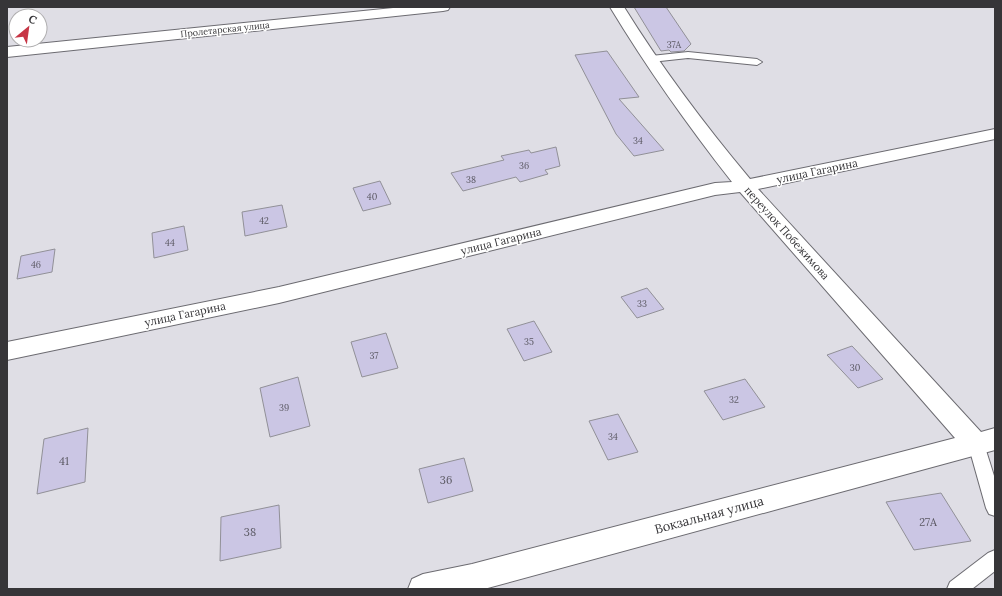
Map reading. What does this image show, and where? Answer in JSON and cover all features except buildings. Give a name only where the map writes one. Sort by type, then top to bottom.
[{"type":"street","name":"Пролетарская улица","points":[[7,52],[443,7]]},
{"type":"street","name":"переулок Побежимова","points":[[617,7],[693,121],[745,186],[986,441]]},
{"type":"street","name":"улица Гагарина","points":[[7,351],[279,295],[715,189],[745,186],[995,134]]},
{"type":"street","name":"Вокзальная улица","points":[[423,589],[472,578],[986,441]]},
{"type":"lane","points":[[651,59],[688,56],[757,62]]},
{"type":"lane","points":[[986,441],[995,508]]},
{"type":"lane","points":[[957,589],[995,559]]}]
